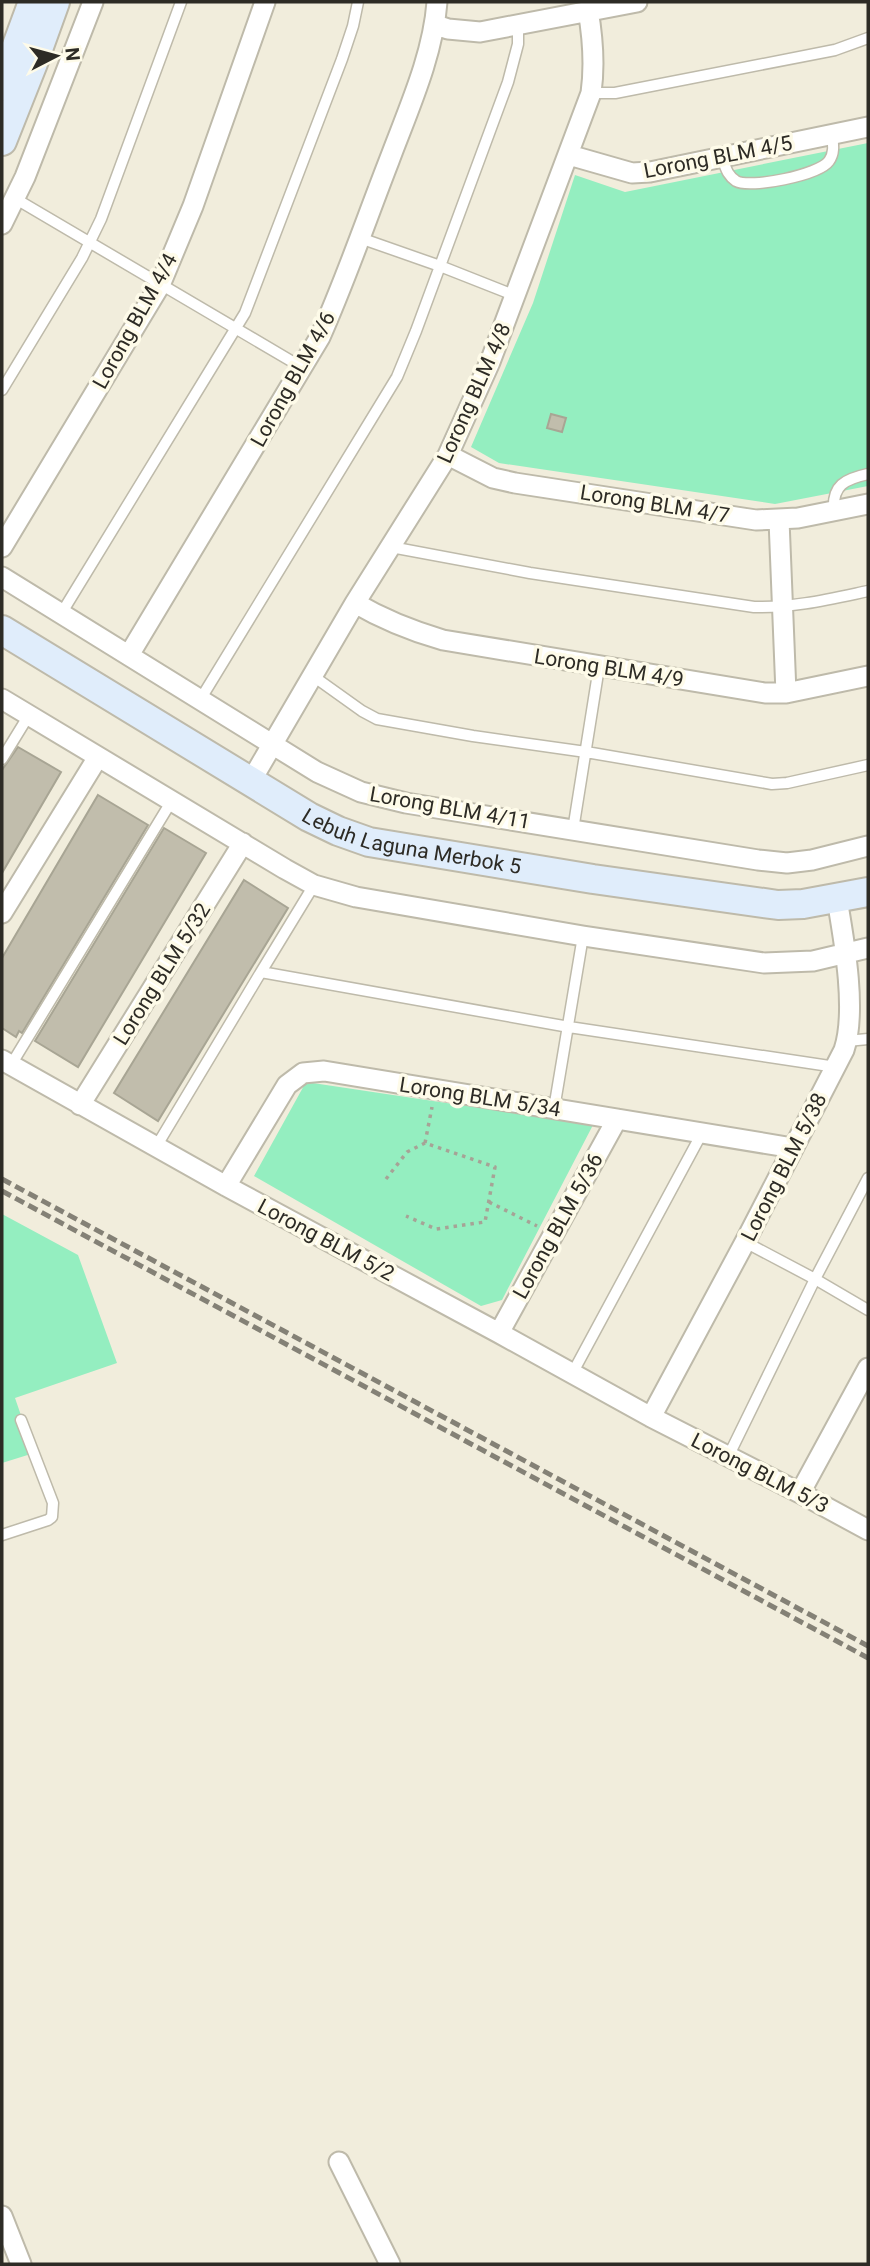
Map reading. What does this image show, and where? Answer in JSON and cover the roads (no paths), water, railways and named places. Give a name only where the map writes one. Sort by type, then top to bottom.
[{"type":"street","points":[[2,86],[33,2]]},
{"type":"street","points":[[2,141],[55,2]]},
{"type":"street","points":[[2,224],[16,199],[93,2]]},
{"type":"street","name":"Lorong BLM 4/4","points":[[2,547],[160,285],[193,206],[265,2]]},
{"type":"street","name":"Lorong BLM 4/6","points":[[129,655],[320,337],[340,293],[415,90],[436,26],[438,2]]},
{"type":"street","points":[[436,26],[480,32],[637,2]]},
{"type":"street","name":"Lorong BLM 4/8","points":[[251,781],[355,603],[448,455],[490,362],[591,93],[594,73],[588,10]]},
{"type":"street","name":"Lorong BLM 4/5","points":[[569,155],[632,173],[650,172],[868,127]]},
{"type":"street","name":"Lorong BLM 4/7","points":[[448,455],[493,478],[515,483],[756,520],[779,520],[868,504]]},
{"type":"street","points":[[779,520],[786,693]]},
{"type":"street","name":"Lorong BLM 4/11","points":[[2,577],[317,772],[361,792],[406,803],[758,860],[787,863],[812,860],[868,846]]},
{"type":"street","name":"Lorong BLM 4/9","points":[[355,603],[411,631],[443,640],[765,693],[786,693],[868,676]]},
{"type":"street","name":"Lebuh Laguna Merbok 5","points":[[2,629],[309,817],[369,842],[748,902],[803,904],[868,892]]},
{"type":"street","points":[[2,699],[314,885],[356,897],[583,936],[764,963],[813,961],[868,948]]},
{"type":"street","points":[[2,913],[97,757]]},
{"type":"street","name":"Lorong BLM 5/32","points":[[80,1105],[243,843]]},
{"type":"street","name":"Lorong BLM 5/38","points":[[651,1417],[848,1041],[846,953],[837,899]]},
{"type":"street","name":"Lorong BLM 5/2","points":[[6,1063],[651,1417]]},
{"type":"street","name":"Lorong BLM 5/34","points":[[226,1186],[287,1085],[303,1073],[324,1071],[793,1148]]},
{"type":"street","name":"Lorong BLM 5/36","points":[[499,1333],[617,1119]]},
{"type":"street","points":[[800,1493],[868,1368]]},
{"type":"street","name":"Lorong BLM 5/3","points":[[651,1417],[868,1530]]},
{"type":"street","points":[[339,2162],[390,2264]]},
{"type":"street","points":[[2,2216],[21,2264]]},
{"type":"lane","points":[[2,390],[102,219],[181,2]]},
{"type":"lane","points":[[61,614],[236,330],[253,296],[342,60],[358,2]]},
{"type":"lane","points":[[200,700],[397,377],[508,82],[517,44],[518,25]]},
{"type":"lane","points":[[591,93],[615,93],[835,50],[868,38]]},
{"type":"lane","points":[[722,158],[728,175],[738,183],[756,185],[816,171],[829,162],[834,149],[832,134]]},
{"type":"lane","points":[[16,199],[303,368]]},
{"type":"lane","points":[[360,238],[440,265],[516,296]]},
{"type":"lane","points":[[834,511],[833,499],[839,486],[849,478],[868,474]]},
{"type":"lane","points":[[391,547],[543,575],[754,607],[782,608],[868,591]]},
{"type":"lane","points":[[573,830],[599,667]]},
{"type":"lane","points":[[313,676],[377,719],[772,784],[868,765]]},
{"type":"lane","points":[[2,759],[29,715]]},
{"type":"lane","points":[[6,1063],[171,802]]},
{"type":"lane","points":[[156,1147],[314,885]]},
{"type":"lane","points":[[554,1109],[583,936]]},
{"type":"lane","points":[[261,972],[569,1027],[836,1067]]},
{"type":"lane","points":[[848,1041],[868,1039]]},
{"type":"lane","points":[[572,1374],[702,1132]]},
{"type":"lane","points":[[728,1457],[868,1178]]},
{"type":"lane","points":[[745,1242],[868,1310]]},
{"type":"lane","points":[[2,1535],[48,1520],[54,1511],[21,1420]]},
{"type":"railway","points":[[2,1179],[868,1646]]},
{"type":"railway","points":[[2,1191],[868,1658]]}]
